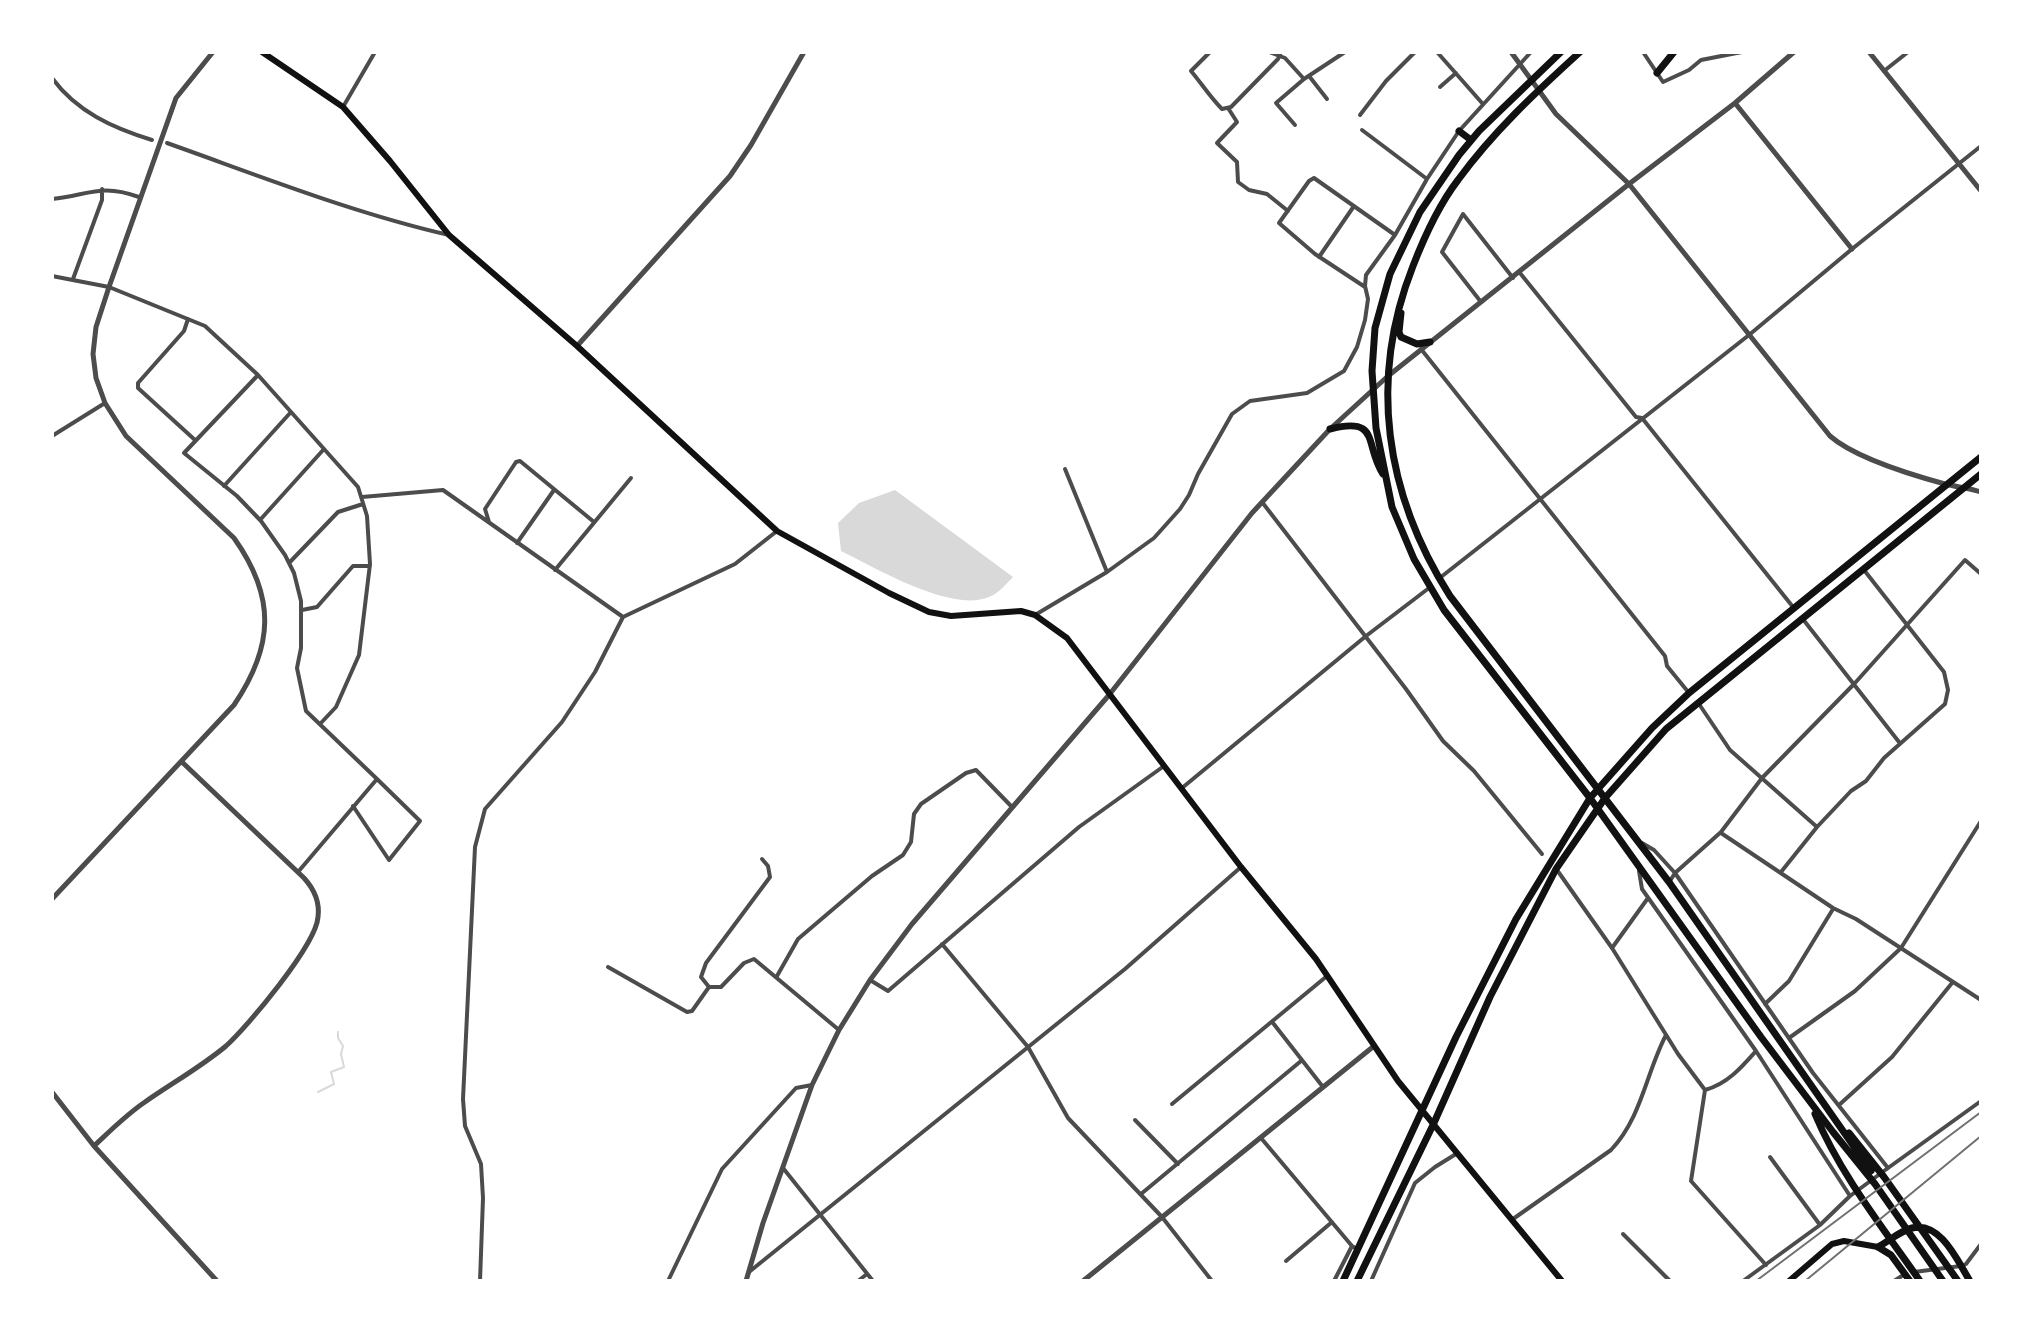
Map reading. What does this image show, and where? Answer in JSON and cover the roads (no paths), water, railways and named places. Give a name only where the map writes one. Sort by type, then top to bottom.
[{"type":"highway","points":[[1561,52],[1471,140],[1437,184],[1390,274],[1375,328],[1372,352],[1376,428],[1396,520],[1429,588],[1473,649],[1590,798],[1761,1037],[1868,1174],[1946,1281]]},
{"type":"highway","points":[[1580,52],[1494,135],[1436,213],[1395,319],[1387,411],[1396,471],[1425,554],[1439,579],[1497,660],[1669,882],[1946,1281]]},
{"type":"highway","points":[[1657,73],[1674,52]]},
{"type":"highway","points":[[1459,131],[1471,140]]},
{"type":"highway","points":[[1406,284],[1399,322],[1401,337],[1417,344],[1430,342]]},
{"type":"highway","points":[[1330,429],[1349,424],[1362,427],[1370,437],[1378,466],[1386,479]]},
{"type":"highway","points":[[1343,1281],[1354,1248],[1516,919],[1590,798],[1652,728],[1689,693],[1981,457]]},
{"type":"highway","points":[[1357,1281],[1433,1125],[1490,997],[1556,869],[1605,798],[1666,729],[1981,474]]},
{"type":"highway","points":[[1810,1102],[1822,1131],[1861,1196],[1920,1281]]},
{"type":"highway","points":[[1831,1114],[1875,1165],[1958,1281]]},
{"type":"highway","points":[[1878,1247],[1916,1227],[1930,1230],[1946,1243],[1970,1281]]},
{"type":"highway","points":[[1878,1247],[1886,1249],[1907,1277]]},
{"type":"main road","points":[[262,52],[343,107],[381,149],[449,235],[577,346],[777,531],[929,612],[951,616],[1021,611],[1035,615],[1067,638],[1327,976],[1423,1113],[1562,1281]]},
{"type":"main road","points":[[1789,1281],[1832,1244],[1844,1241],[1878,1247]]},
{"type":"street","points":[[52,899],[234,705],[255,669],[264,636],[262,595],[254,569],[234,538],[126,436],[105,403],[96,378],[93,354],[96,327],[176,98],[201,63],[213,52]]},
{"type":"street","points":[[343,107],[375,52]]},
{"type":"street","points":[[577,346],[730,176],[804,52]]},
{"type":"street","points":[[1210,52],[1191,71],[1203,90],[1222,109],[1228,108],[1280,54]]},
{"type":"street","points":[[1269,52],[1280,54],[1327,99]]},
{"type":"street","points":[[1295,125],[1276,103],[1345,52]]},
{"type":"street","points":[[1360,115],[1386,81],[1415,52]]},
{"type":"street","points":[[1437,52],[1482,103]]},
{"type":"street","points":[[1511,52],[1556,114],[1629,184],[1830,436],[1852,452],[1947,485],[1981,492]]},
{"type":"street","points":[[1035,615],[1107,572],[1154,538],[1180,509],[1232,414],[1250,401],[1307,393],[1344,371],[1357,347],[1365,320],[1368,299],[1366,275],[1395,235],[1459,131],[1531,52]]},
{"type":"street","points":[[1643,52],[1663,82],[1689,70],[1701,60],[1742,52]]},
{"type":"street","points":[[746,1281],[812,1085],[839,1030],[870,980],[912,924],[1109,695],[1262,502],[1330,429],[1388,376],[1735,103],[1794,52]]},
{"type":"street","points":[[1869,52],[1981,191]]},
{"type":"street","points":[[1884,71],[1908,52]]},
{"type":"street","points":[[1440,87],[1456,73]]},
{"type":"street","points":[[52,78],[80,107],[97,118],[152,140]]},
{"type":"street","points":[[1735,103],[1852,249]]},
{"type":"street","points":[[1228,108],[1237,122],[1217,143],[1237,162],[1238,182],[1249,190],[1267,194],[1288,211]]},
{"type":"street","points":[[1362,130],[1427,179]]},
{"type":"street","points":[[167,143],[337,204],[449,235]]},
{"type":"street","points":[[1439,579],[1749,335],[1981,146]]},
{"type":"street","points":[[1365,287],[1319,257],[1279,223],[1314,178],[1395,235]]},
{"type":"street","points":[[52,199],[102,189],[117,189],[139,197]]},
{"type":"street","points":[[73,279],[102,200],[102,189]]},
{"type":"street","points":[[1319,257],[1354,206]]},
{"type":"street","points":[[1481,302],[1442,252],[1463,214],[1513,278]]},
{"type":"street","points":[[1520,273],[1636,417],[1642,418],[1795,609]]},
{"type":"street","points":[[52,276],[109,287],[205,326],[258,375],[358,487],[370,532],[370,566],[359,655],[336,707],[320,724]]},
{"type":"street","points":[[188,319],[184,331],[138,383],[138,388],[195,440]]},
{"type":"street","points":[[1421,349],[1665,656],[1667,666],[1689,693]]},
{"type":"street","points":[[258,375],[184,453],[260,520],[294,573],[302,610],[297,668],[306,711],[420,821],[389,860],[353,806]]},
{"type":"street","points":[[52,436],[105,403]]},
{"type":"street","points":[[224,486],[291,412]]},
{"type":"street","points":[[260,520],[324,449]]},
{"type":"street","points":[[490,524],[485,509],[516,462],[520,461],[594,522]]},
{"type":"street","points":[[1065,469],[1107,572]]},
{"type":"street","points":[[555,570],[631,478]]},
{"type":"street","points":[[362,497],[443,490],[623,617]]},
{"type":"street","points":[[517,543],[554,490]]},
{"type":"street","points":[[1262,502],[1443,741],[1474,771],[1542,854]]},
{"type":"street","points":[[289,563],[338,512],[363,504]]},
{"type":"street","points":[[480,1281],[481,1164],[465,1126],[463,1099],[475,847],[485,809],[562,722],[595,672],[623,617],[735,564],[777,531]]},
{"type":"street","points":[[1669,882],[1721,832],[1762,778],[1855,683],[1965,560],[1981,574]]},
{"type":"street","points":[[302,610],[317,607],[353,566],[370,566]]},
{"type":"street","points":[[1781,872],[1851,791],[1866,781],[1899,742],[1945,704],[1948,690],[1944,672],[1864,570]]},
{"type":"street","points":[[1181,789],[1429,588]]},
{"type":"street","points":[[1802,618],[1899,742]]},
{"type":"street","points":[[1698,702],[1730,750],[1817,827]]},
{"type":"street","points":[[94,1146],[141,1104],[225,1046],[262,1007],[310,939],[318,918],[316,894],[298,872],[182,762]]},
{"type":"street","points":[[870,980],[888,991],[1079,827],[1164,766]]},
{"type":"street","points":[[777,976],[798,939],[872,876],[903,855],[911,842],[914,814],[921,804],[966,773],[976,770],[1012,807]]},
{"type":"street","points":[[298,872],[377,779]]},
{"type":"street","points":[[1789,1038],[1855,991],[1901,948],[1981,821]]},
{"type":"street","points":[[1721,832],[1833,908],[1856,919],[1981,1000]]},
{"type":"street","points":[[1640,842],[1654,850],[1675,873],[1789,1038],[1888,1168]]},
{"type":"street","points":[[709,987],[701,977],[702,969],[770,877],[768,866],[762,859]]},
{"type":"street","points":[[1639,865],[1640,884],[1648,898],[1756,1051],[1850,1196]]},
{"type":"street","points":[[748,1273],[1125,969],[1241,867]]},
{"type":"street","points":[[1556,869],[1612,948],[1696,1081],[1705,1090]]},
{"type":"street","points":[[1612,948],[1648,898]]},
{"type":"street","points":[[1765,1004],[1789,981],[1833,908]]},
{"type":"street","points":[[942,944],[1028,1047],[1068,1118],[1162,1217],[1212,1281]]},
{"type":"street","points":[[709,987],[721,987],[749,960],[754,959],[839,1030]]},
{"type":"street","points":[[608,967],[687,1012],[692,1011],[709,987]]},
{"type":"street","points":[[1172,1104],[1327,976]]},
{"type":"street","points":[[1839,1105],[1892,1057],[1952,983]]},
{"type":"street","points":[[1272,1022],[1323,1087]]},
{"type":"street","points":[[1512,1220],[1611,1150],[1623,1137],[1643,1098],[1666,1035]]},
{"type":"street","points":[[1083,1281],[1374,1046]]},
{"type":"street","points":[[1705,1090],[1717,1087],[1736,1073],[1756,1051]]},
{"type":"street","points":[[1141,1194],[1301,1061]]},
{"type":"street","points":[[668,1281],[722,1169],[796,1088],[812,1085]]},
{"type":"street","points":[[1705,1090],[1691,1181],[1766,1265]]},
{"type":"street","points":[[52,1092],[94,1146],[217,1281]]},
{"type":"street","points":[[1743,1281],[1820,1225],[1850,1196],[1981,1101]]},
{"type":"street","points":[[1135,1120],[1178,1164]]},
{"type":"street","points":[[1261,1138],[1354,1248],[1334,1281]]},
{"type":"street","points":[[1373,1279],[1415,1183],[1456,1154]]},
{"type":"street","points":[[1770,1157],[1820,1225]]},
{"type":"street","points":[[783,1168],[873,1281]]},
{"type":"street","points":[[1286,1261],[1332,1222]]},
{"type":"street","points":[[1623,1234],[1670,1281]]},
{"type":"street","points":[[1894,1281],[1966,1264],[1981,1244]]},
{"type":"street","points":[[858,1281],[867,1274]]},
{"type":"waterway","points":[[318,1092],[334,1084],[331,1072],[344,1067],[343,1046],[338,1032]]},
{"type":"railway","points":[[1756,1281],[1981,1112]]},
{"type":"railway","points":[[1805,1281],[1981,1136]]}]
